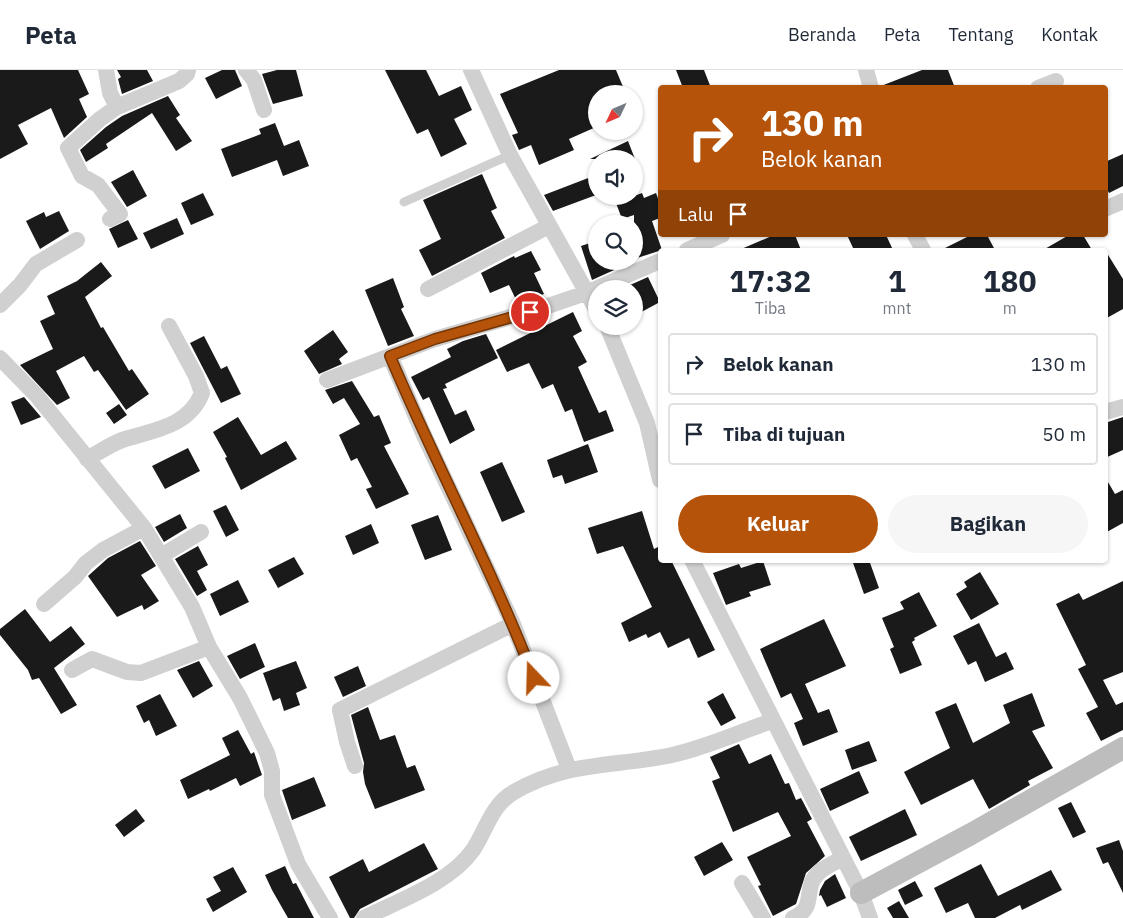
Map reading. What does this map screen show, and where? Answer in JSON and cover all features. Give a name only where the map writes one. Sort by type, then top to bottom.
[{"type":"street","points":[[106,70],[110,93],[117,107]]},
{"type":"street","points":[[110,219],[120,214],[98,185],[82,176],[68,148],[100,119],[117,107],[179,81],[187,74],[188,70]]},
{"type":"street","points":[[246,70],[254,80],[264,110]]},
{"type":"street","points":[[471,70],[510,156],[588,296]]},
{"type":"street","points":[[866,70],[870,85]]},
{"type":"street","points":[[1046,85],[1056,81]]},
{"type":"street","points":[[1108,208],[1123,200]]},
{"type":"street","points":[[428,289],[549,226]]},
{"type":"street","points":[[692,248],[717,237]]},
{"type":"street","points":[[0,305],[20,285],[36,264],[77,240]]},
{"type":"street","points":[[327,380],[435,339],[586,293],[658,263]]},
{"type":"street","points":[[87,459],[123,440],[178,422],[200,400],[202,394],[196,376],[169,326]]},
{"type":"street","points":[[611,335],[647,423],[658,471]]},
{"type":"street","points":[[390,356],[423,433],[513,624],[569,769]]},
{"type":"street","points":[[0,358],[37,396],[144,528],[192,607],[209,647],[240,698],[267,753],[272,771],[272,795],[294,855],[330,918]]},
{"type":"street","points":[[1108,411],[1123,407]]},
{"type":"street","points":[[44,604],[75,577],[86,563],[103,550],[144,528]]},
{"type":"street","points":[[161,556],[201,532]]},
{"type":"street","points":[[700,563],[772,721],[861,893],[870,918]]},
{"type":"street","points":[[355,766],[347,742],[340,710],[513,624]]},
{"type":"street","points":[[72,670],[92,660],[127,672],[141,672],[209,647]]},
{"type":"street","points":[[364,918],[434,883],[455,867],[472,851],[489,816],[512,793],[569,769],[672,755],[772,721]]},
{"type":"street","points":[[861,893],[971,834],[1123,748]]},
{"type":"street","points":[[793,918],[809,904],[815,878],[825,868],[842,858]]},
{"type":"street","points":[[742,883],[763,918]]},
{"type":"lane","points":[[404,202],[510,156]]},
{"type":"building","points":[[0,70],[78,70],[89,94],[79,99],[87,117],[64,138],[51,108],[18,125],[28,144],[0,159]]},
{"type":"building","points":[[117,70],[147,70],[153,81],[122,94],[118,79],[121,77]]},
{"type":"building","points":[[222,70],[235,70],[242,86],[216,99],[205,78]]},
{"type":"building","points":[[277,70],[296,70],[303,96],[273,104],[262,74]]},
{"type":"building","points":[[385,70],[426,70],[439,96],[461,86],[472,110],[454,119],[467,144],[441,157],[428,129],[417,134]]},
{"type":"building","points":[[559,70],[616,70],[622,85],[588,85],[588,131],[569,139],[574,150],[539,165],[531,145],[519,150],[512,135],[518,133],[500,94]]},
{"type":"building","points":[[676,70],[704,70],[710,85],[682,85]]},
{"type":"building","points":[[922,70],[948,70],[954,85],[884,85]]},
{"type":"building","points":[[168,96],[180,115],[176,118],[192,141],[176,151],[152,113],[106,144],[108,148],[86,162],[80,150],[106,127],[122,116]]},
{"type":"building","points":[[275,123],[284,146],[299,140],[309,166],[283,176],[277,160],[232,177],[221,149],[261,134],[259,129]]},
{"type":"building","points":[[628,141],[632,150],[609,150]]},
{"type":"building","points":[[1123,154],[1123,186],[1109,193],[1108,191],[1108,161]]},
{"type":"building","points":[[133,170],[147,196],[127,207],[111,182]]},
{"type":"building","points":[[482,174],[497,208],[491,211],[505,238],[432,276],[419,250],[441,239],[423,200]]},
{"type":"building","points":[[588,178],[588,198],[553,211],[544,195]]},
{"type":"building","points":[[203,193],[214,215],[191,225],[181,203]]},
{"type":"building","points":[[656,193],[658,198],[658,219],[652,221],[661,248],[658,248],[658,251],[643,256],[643,215],[620,215],[617,205],[643,205],[643,196],[644,198]]},
{"type":"building","points":[[59,211],[69,231],[40,249],[26,221],[44,212],[46,217]]},
{"type":"building","points":[[177,218],[184,234],[151,249],[143,233]]},
{"type":"building","points":[[128,220],[138,239],[118,248],[109,229]]},
{"type":"building","points":[[769,237],[796,237],[800,248],[744,248]]},
{"type":"building","points":[[848,237],[887,237],[892,248],[853,248]]},
{"type":"building","points":[[967,237],[988,237],[994,248],[945,248]]},
{"type":"building","points":[[1066,237],[1084,237],[1091,248],[1046,248]]},
{"type":"building","points":[[588,244],[588,268],[581,246]]},
{"type":"building","points":[[531,251],[541,270],[534,273],[544,294],[518,304],[509,285],[490,293],[481,273],[514,256],[515,258]]},
{"type":"building","points":[[1108,255],[1123,279],[1123,309],[1108,317]]},
{"type":"building","points":[[101,262],[112,276],[85,297],[101,328],[103,327],[129,371],[132,369],[149,394],[126,410],[98,370],[94,372],[84,356],[56,371],[70,398],[57,405],[20,365],[53,349],[40,321],[55,314],[47,296],[77,281]]},
{"type":"building","points":[[589,270],[614,270],[592,280]]},
{"type":"building","points":[[648,277],[658,298],[658,303],[643,311],[643,280],[641,280]]},
{"type":"building","points":[[393,278],[404,307],[401,309],[414,336],[388,346],[365,290]]},
{"type":"building","points":[[573,312],[582,331],[573,336],[587,362],[578,367],[599,413],[606,410],[614,431],[584,442],[572,409],[565,412],[553,384],[542,389],[529,363],[507,372],[496,350]]},
{"type":"building","points":[[333,330],[348,352],[339,359],[342,364],[319,374],[304,351]]},
{"type":"building","points":[[486,334],[498,358],[445,384],[447,388],[443,389],[455,415],[466,410],[475,430],[450,444],[429,397],[423,400],[411,377],[451,357],[447,349],[463,341]]},
{"type":"building","points":[[204,336],[221,369],[227,366],[241,394],[221,403],[190,343]]},
{"type":"building","points":[[352,381],[374,417],[379,415],[391,443],[384,446],[409,494],[376,509],[366,489],[372,487],[357,458],[351,461],[339,435],[360,424],[344,398],[333,404],[325,390]]},
{"type":"building","points":[[24,397],[41,417],[21,425],[11,402]]},
{"type":"building","points":[[119,404],[127,415],[114,424],[106,413]]},
{"type":"building","points":[[238,417],[261,455],[286,441],[297,459],[241,490],[225,458],[227,457],[213,432]]},
{"type":"building","points":[[1123,417],[1123,450],[1108,457],[1108,422]]},
{"type":"building","points":[[588,444],[598,472],[565,484],[562,475],[553,478],[547,460]]},
{"type":"building","points":[[188,448],[200,471],[165,489],[152,466]]},
{"type":"building","points":[[502,462],[525,512],[502,522],[480,472]]},
{"type":"building","points":[[1108,482],[1115,494],[1123,490],[1123,523],[1108,531]]},
{"type":"building","points":[[226,505],[239,530],[226,537],[213,511]]},
{"type":"building","points":[[642,511],[654,549],[658,547],[658,563],[672,563],[715,650],[698,658],[689,638],[668,648],[660,632],[648,638],[646,634],[629,642],[621,623],[652,607],[623,546],[597,554],[588,528]]},
{"type":"building","points":[[180,514],[187,528],[164,542],[155,527]]},
{"type":"building","points":[[438,515],[452,550],[425,560],[411,525]]},
{"type":"building","points":[[371,524],[379,543],[353,555],[345,536]]},
{"type":"building","points":[[140,541],[156,566],[141,575],[159,601],[144,610],[142,605],[117,617],[88,576],[108,558]]},
{"type":"building","points":[[198,546],[208,565],[197,571],[207,590],[197,596],[175,559]]},
{"type":"building","points":[[294,557],[304,574],[278,588],[268,570]]},
{"type":"building","points":[[764,563],[771,585],[749,592],[751,596],[726,605],[713,573],[739,564],[741,568]]},
{"type":"building","points":[[853,563],[870,563],[879,588],[864,594]]},
{"type":"building","points":[[980,572],[999,604],[971,620],[956,594],[967,587],[964,582]]},
{"type":"building","points":[[238,580],[249,602],[220,616],[210,594]]},
{"type":"building","points":[[1123,581],[1123,672],[1103,680],[1116,705],[1123,702],[1123,730],[1101,741],[1086,713],[1098,707],[1078,669],[1086,665],[1056,604],[1079,593],[1083,600]]},
{"type":"building","points":[[919,592],[937,626],[914,638],[915,640],[912,642],[922,665],[900,674],[890,649],[894,647],[882,618],[904,609],[900,602]]},
{"type":"building","points":[[25,609],[50,642],[71,626],[85,644],[54,668],[77,705],[61,714],[39,678],[32,680],[28,670],[0,635],[0,629]]},
{"type":"building","points":[[824,619],[846,666],[805,684],[818,713],[829,709],[838,732],[803,746],[794,723],[803,719],[791,693],[781,698],[760,649]]},
{"type":"building","points":[[979,623],[996,657],[1006,652],[1014,669],[985,682],[976,661],[968,665],[953,636]]},
{"type":"building","points":[[255,643],[265,667],[240,679],[227,656]]},
{"type":"building","points":[[199,661],[213,686],[193,698],[177,670]]},
{"type":"building","points":[[296,661],[307,688],[296,693],[300,705],[284,711],[280,698],[273,701],[263,673]]},
{"type":"building","points":[[358,666],[366,686],[343,697],[334,677]]},
{"type":"building","points":[[723,693],[736,718],[721,726],[707,702]]},
{"type":"building","points":[[1032,693],[1045,726],[1032,731],[1053,768],[1028,781],[1030,785],[989,809],[973,779],[921,805],[904,772],[950,748],[935,712],[956,703],[973,743],[1010,723],[1003,705]]},
{"type":"building","points":[[160,694],[177,726],[156,736],[149,720],[144,723],[136,706]]},
{"type":"building","points":[[368,707],[380,740],[395,735],[407,768],[415,765],[425,790],[375,809],[365,784],[364,763],[351,715]]},
{"type":"building","points":[[238,730],[251,754],[254,752],[262,775],[240,786],[236,778],[188,799],[180,780],[230,755],[222,738]]},
{"type":"building","points":[[869,741],[877,761],[852,770],[845,750]]},
{"type":"building","points":[[739,744],[749,764],[771,754],[785,784],[789,783],[796,800],[801,798],[812,819],[807,822],[825,856],[806,873],[796,904],[773,916],[758,886],[761,885],[747,857],[791,836],[778,812],[733,832],[712,781],[720,778],[710,757]]},
{"type":"building","points":[[859,771],[869,793],[830,811],[820,789]]},
{"type":"building","points":[[314,777],[326,806],[292,820],[282,790]]},
{"type":"building","points":[[1071,802],[1086,832],[1073,838],[1058,808]]},
{"type":"building","points":[[136,809],[145,821],[124,837],[115,825]]},
{"type":"building","points":[[905,809],[917,835],[861,861],[849,837]]},
{"type":"building","points":[[1119,840],[1123,851],[1123,893],[1108,862],[1103,864],[1096,848]]},
{"type":"building","points":[[722,842],[733,860],[704,876],[694,857]]},
{"type":"building","points":[[424,843],[438,869],[360,909],[354,918],[350,918],[329,877],[363,859],[369,872]]},
{"type":"building","points":[[981,864],[998,896],[1051,870],[1062,890],[1022,910],[1020,905],[995,918],[975,918],[968,903],[946,913],[934,888]]},
{"type":"building","points":[[285,866],[293,884],[296,883],[314,918],[288,918],[272,890],[265,875]]},
{"type":"building","points":[[233,867],[247,892],[213,912],[206,899],[221,891],[213,877]]},
{"type":"building","points":[[835,874],[846,898],[827,907],[821,895],[819,896],[820,890],[825,881]]},
{"type":"building","points":[[915,881],[923,896],[905,905],[898,890]]},
{"type":"building","points":[[899,901],[909,918],[893,918],[887,908]]},
{"type":"route","points":[[530,312],[435,339],[390,356],[423,433],[513,624],[534,678]]}]
